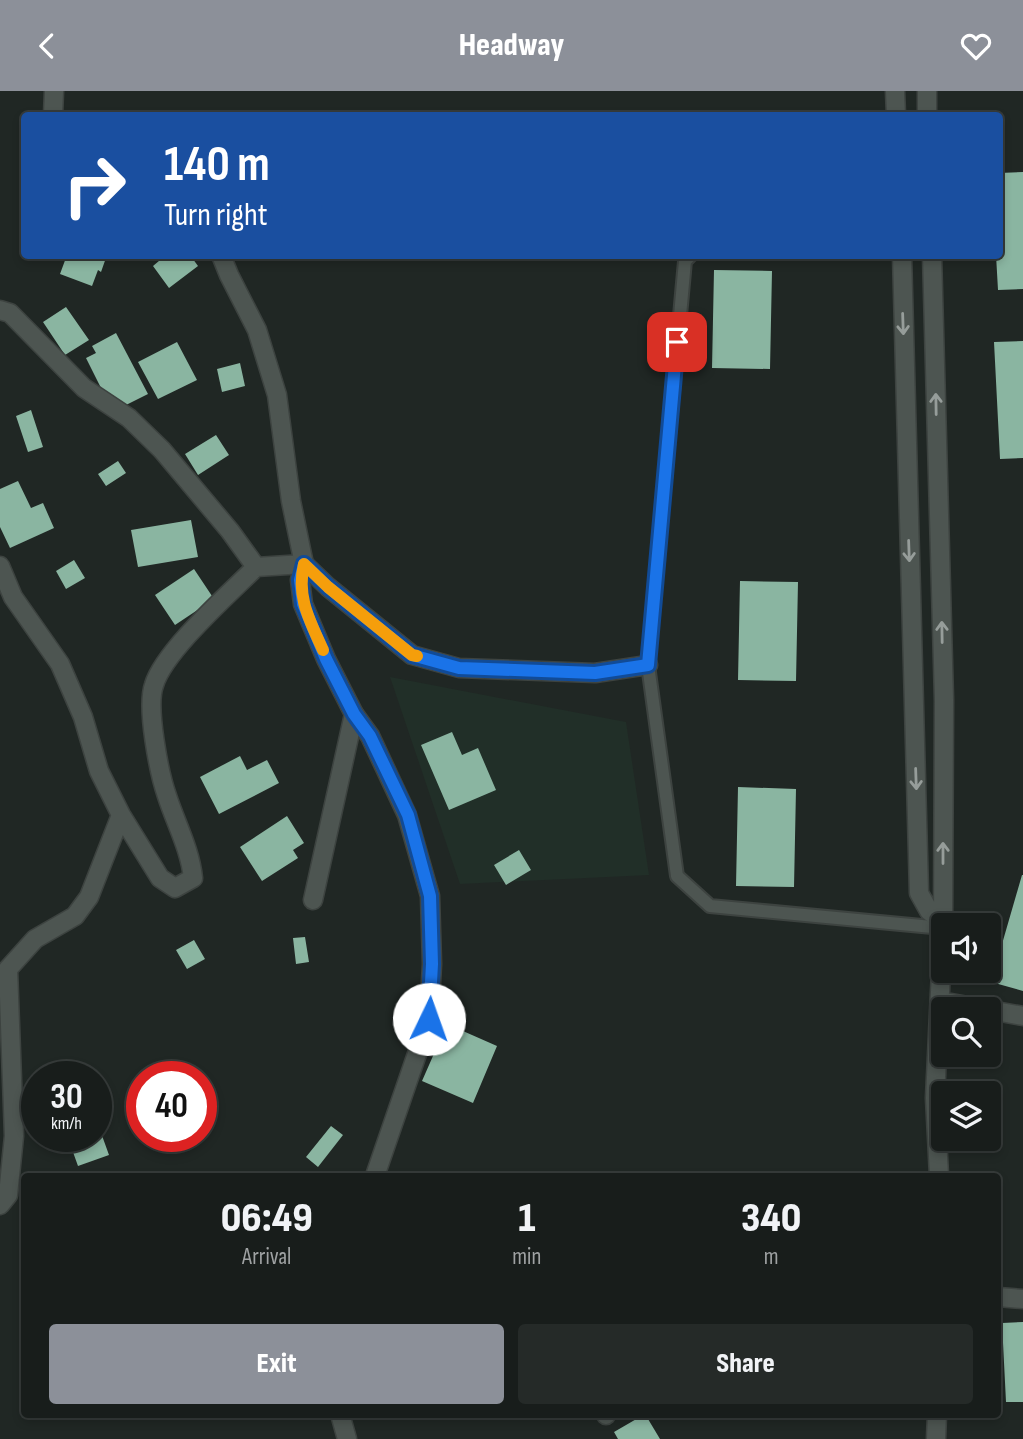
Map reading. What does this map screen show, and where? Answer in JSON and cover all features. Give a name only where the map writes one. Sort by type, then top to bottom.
[{"type":"street","points":[[53,112],[54,91]]},
{"type":"street","points":[[895,91],[896,112]]},
{"type":"street","points":[[927,91],[927,112]]},
{"type":"street","points":[[223,259],[257,330],[277,395],[291,501],[304,564],[300,580],[303,604],[326,659],[354,714],[370,736],[408,815],[430,896],[432,964],[429,1019],[376,1173]]},
{"type":"street","points":[[902,259],[919,893],[931,913]]},
{"type":"street","points":[[932,259],[944,700],[943,913]]},
{"type":"street","points":[[0,310],[10,313],[84,388],[129,418],[162,450],[230,531],[256,567]]},
{"type":"street","points":[[0,566],[13,597],[60,664],[83,717],[99,771],[121,815],[160,878],[175,888],[193,878],[191,859],[166,794],[151,714],[154,685],[171,654],[256,567],[304,564],[328,587],[412,655],[459,668],[595,673],[648,665]]},
{"type":"street","points":[[313,900],[354,714]]},
{"type":"street","points":[[3,1203],[14,1136],[8,969],[35,940],[75,916],[89,897],[121,815]]},
{"type":"street","points":[[1001,1012],[1023,1016]]},
{"type":"street","points":[[937,1067],[935,1098],[939,1173]]},
{"type":"street","points":[[1001,1297],[1023,1299]]},
{"type":"street","points":[[341,1418],[347,1439]]},
{"type":"street","points":[[936,1439],[937,1418]]},
{"type":"lane","points":[[687,259],[648,665],[677,876],[710,906],[931,924]]},
{"type":"shaded area","points":[[390,677],[626,722],[649,875],[460,884]]},
{"type":"building","points":[[1023,172],[1023,289],[998,290],[996,259],[1003,259],[1003,173]]},
{"type":"building","points":[[66,259],[106,259],[92,286],[60,274]]},
{"type":"building","points":[[161,259],[193,259],[198,266],[169,288],[153,266]]},
{"type":"building","points":[[714,270],[772,271],[770,369],[712,368]]},
{"type":"building","points":[[66,307],[89,340],[65,355],[43,322]]},
{"type":"building","points":[[116,333],[148,394],[120,408],[113,395],[106,398],[86,358],[96,353],[92,346]]},
{"type":"building","points":[[1023,341],[1023,458],[1000,459],[994,342]]},
{"type":"building","points":[[177,342],[197,380],[158,399],[138,362]]},
{"type":"building","points":[[240,363],[245,386],[222,392],[217,369]]},
{"type":"building","points":[[31,410],[43,447],[28,452],[16,416]]},
{"type":"building","points":[[216,435],[229,455],[198,475],[185,454]]},
{"type":"building","points":[[118,461],[126,473],[106,486],[98,474]]},
{"type":"building","points":[[18,481],[31,508],[43,503],[54,528],[10,548],[0,527],[0,489]]},
{"type":"building","points":[[191,520],[198,557],[138,567],[131,530]]},
{"type":"building","points":[[74,560],[85,578],[66,589],[56,571]]},
{"type":"building","points":[[194,569],[214,599],[175,625],[155,595]]},
{"type":"building","points":[[740,581],[798,582],[796,681],[738,680]]},
{"type":"building","points":[[452,732],[462,755],[478,748],[496,790],[449,810],[421,745]]},
{"type":"building","points":[[240,756],[247,770],[267,760],[279,783],[219,814],[200,777]]},
{"type":"building","points":[[738,787],[796,789],[794,887],[736,886]]},
{"type":"building","points":[[287,816],[304,843],[293,850],[298,858],[262,881],[240,847]]},
{"type":"building","points":[[519,850],[531,870],[506,885],[494,865]]},
{"type":"building","points":[[1023,875],[1023,991],[995,983],[1001,983],[1001,947]]},
{"type":"building","points":[[305,937],[309,962],[296,964],[293,938]]},
{"type":"building","points":[[194,940],[205,959],[187,969],[176,950]]},
{"type":"building","points":[[447,1024],[497,1046],[473,1103],[422,1081]]},
{"type":"building","points":[[331,1126],[343,1135],[318,1167],[306,1157]]},
{"type":"building","points":[[73,1152],[108,1152],[109,1155],[78,1166]]},
{"type":"building","points":[[1023,1322],[1023,1402],[1006,1402],[1002,1323]]},
{"type":"building","points":[[638,1418],[647,1418],[660,1439],[618,1439],[614,1432]]},
{"type":"slow traffic","points":[[323,650],[303,604],[300,580],[304,564],[380,631],[417,656]]},
{"type":"route","points":[[429,1019],[432,964],[430,896],[408,815],[370,736],[354,714],[326,659],[303,604],[300,580],[304,564],[380,631],[412,655],[459,668],[595,673],[648,665],[677,342]]}]
